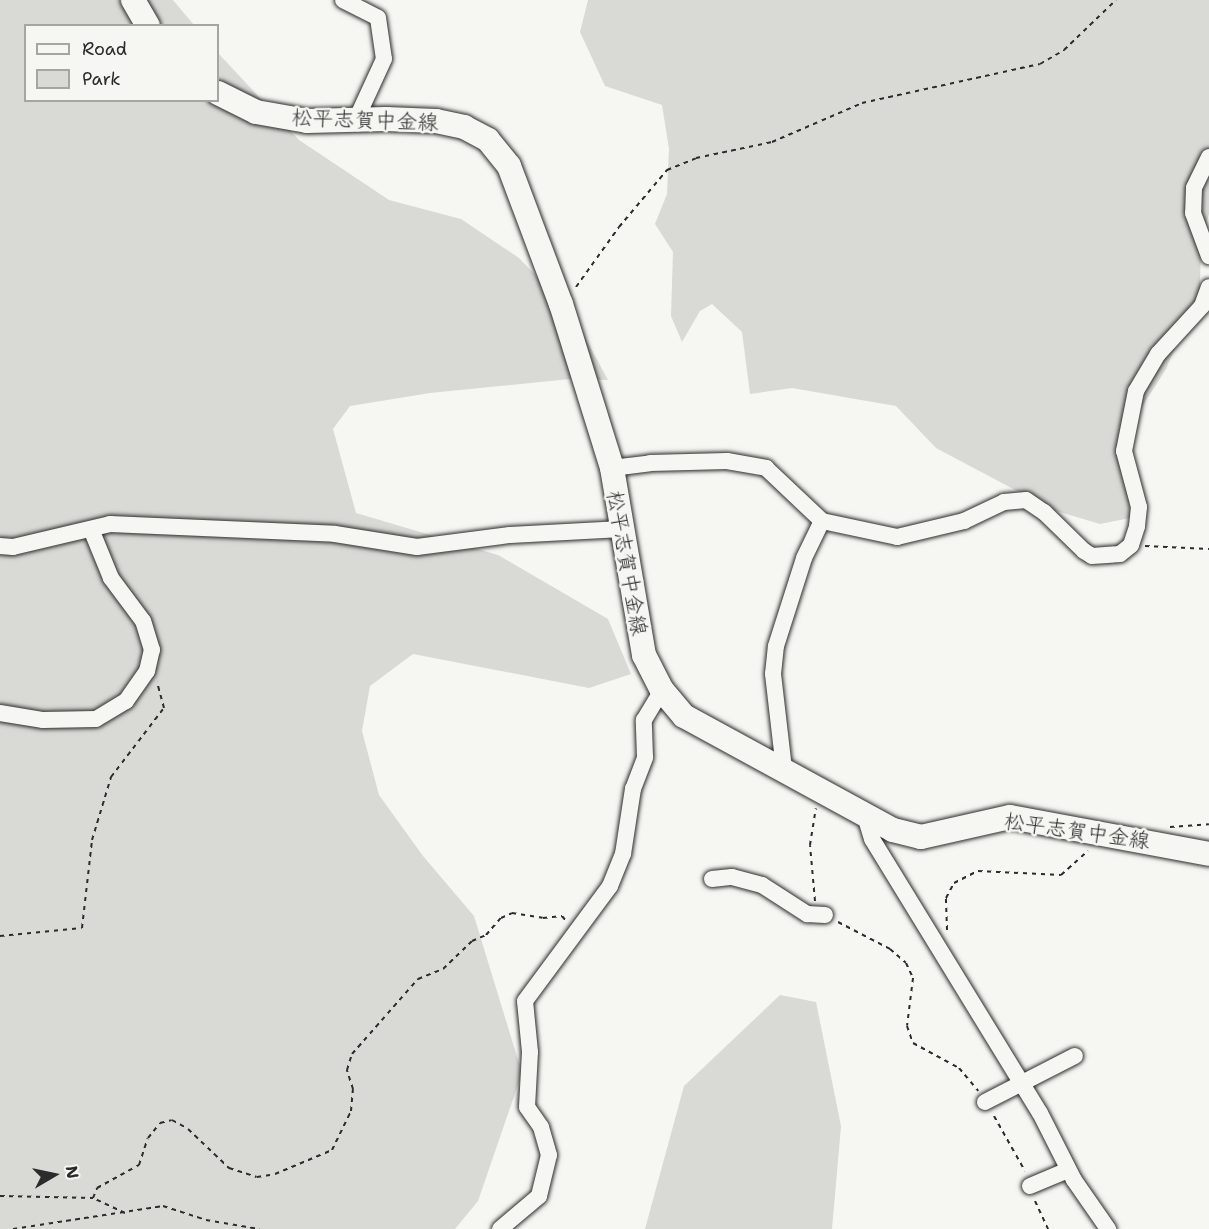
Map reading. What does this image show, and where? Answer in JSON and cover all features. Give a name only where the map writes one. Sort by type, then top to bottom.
[{"type":"main road","points":[[133,0],[147,24]]},
{"type":"main road","name":"松平志賀中金線","points":[[219,94],[256,112],[307,121],[436,121],[464,127],[488,140],[509,166],[518,184],[561,304],[612,468],[644,655],[662,690],[684,716],[893,830],[921,837],[1010,817],[1209,854]]},
{"type":"street","points":[[343,0],[378,18],[384,59],[356,120]]},
{"type":"street","points":[[1209,157],[1194,188],[1194,213],[1209,256]]},
{"type":"street","points":[[612,468],[650,463],[727,461],[766,468],[822,521],[897,537],[964,521],[1004,501],[1026,500],[1092,556],[1110,557],[1131,545],[1139,507],[1124,451],[1136,391],[1158,354],[1202,306],[1209,287]]},
{"type":"street","points":[[784,769],[772,674],[776,646],[804,558],[822,521]]},
{"type":"street","points":[[0,546],[13,547],[110,524],[335,534],[417,547],[510,535],[622,529]]},
{"type":"street","points":[[0,713],[43,720],[96,719],[126,701],[147,671],[152,650],[143,621],[111,578],[91,529]]},
{"type":"street","points":[[500,1229],[538,1196],[549,1155],[541,1127],[527,1107],[530,1052],[525,1001],[610,886],[623,854],[633,789],[645,757],[644,720],[662,690]]},
{"type":"street","points":[[865,816],[872,839],[1021,1082],[1068,1170],[1108,1229]]},
{"type":"street","points":[[712,879],[732,877],[762,885],[807,914],[825,915]]},
{"type":"street","points":[[985,1102],[1076,1056]]},
{"type":"street","points":[[1030,1186],[1068,1170]]},
{"type":"path","points":[[561,304],[666,170],[696,158],[772,142],[862,103],[923,86],[1040,64],[1064,50],[1116,0]]},
{"type":"path","points":[[1131,545],[1209,549]]},
{"type":"path","points":[[0,936],[82,928],[92,840],[111,777],[164,708],[158,683],[147,671]]},
{"type":"path","points":[[823,792],[815,810],[810,845],[817,908],[825,915],[891,949],[906,963],[913,978],[907,1026],[913,1043],[958,1068],[985,1102],[1023,1165],[1048,1229]]},
{"type":"path","points":[[1164,828],[1209,824]]},
{"type":"path","points":[[937,944],[947,930],[946,898],[954,883],[978,871],[1061,875],[1106,834]]},
{"type":"path","points":[[93,1198],[97,1188],[138,1165],[148,1138],[160,1123],[172,1120],[188,1129],[229,1168],[257,1177],[275,1174],[332,1150],[351,1111],[353,1089],[347,1070],[352,1054],[418,979],[443,969],[472,941],[512,914],[543,918],[562,916],[575,932]]},
{"type":"path","points":[[0,1196],[93,1198],[125,1213]]},
{"type":"path","points":[[13,1229],[163,1206],[206,1220],[259,1229]]},
{"type":"green space","points":[[0,0],[173,0],[193,24],[24,24],[24,102],[219,102],[219,54],[299,140],[389,200],[461,219],[519,258],[573,315],[608,380],[570,379],[430,393],[350,406],[333,429],[356,513],[498,555],[608,619],[631,674],[589,688],[413,654],[370,686],[362,731],[379,795],[423,856],[474,916],[522,1073],[478,1201],[455,1229],[0,1229]]},
{"type":"green space","points":[[588,0],[1209,0],[1209,214],[1201,240],[1200,289],[1166,369],[1138,413],[1127,465],[1130,518],[1100,524],[1053,510],[936,448],[896,406],[792,388],[750,394],[742,332],[712,304],[700,311],[682,342],[671,316],[673,252],[655,224],[667,194],[669,149],[662,105],[605,86],[580,32]]},
{"type":"green space","points":[[780,995],[816,1002],[841,1126],[832,1229],[645,1229],[684,1086]]}]
